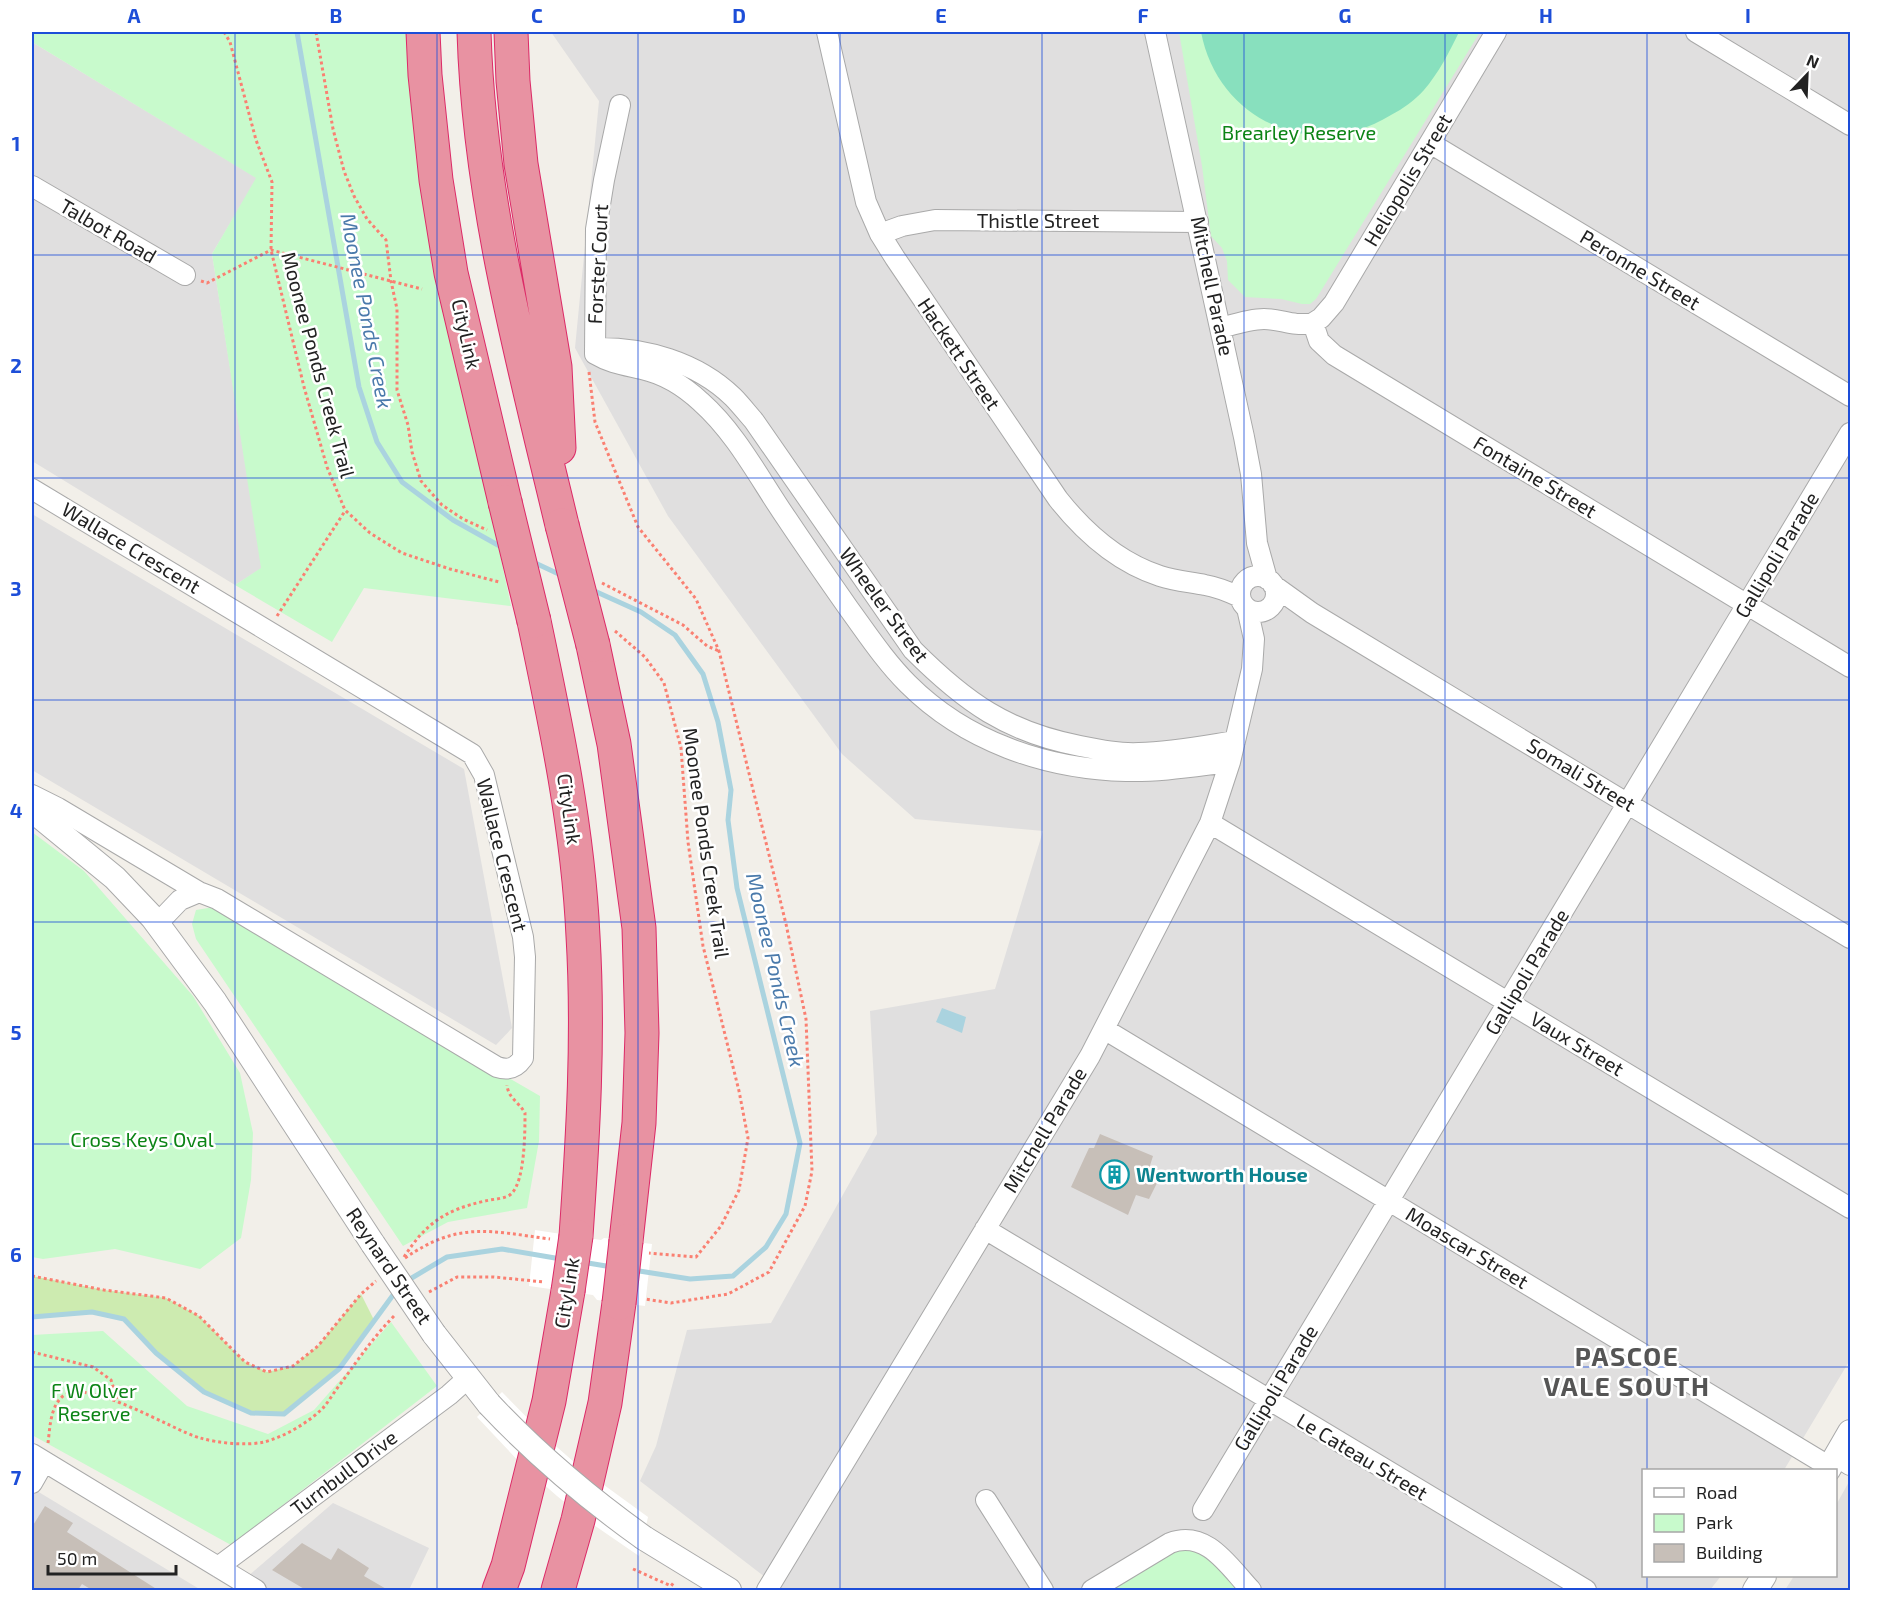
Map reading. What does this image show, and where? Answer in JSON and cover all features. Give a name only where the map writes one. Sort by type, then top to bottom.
[{"type":"highway","name":"CityLink","points":[[423,32],[436,180],[451,273],[534,621],[559,737],[574,833],[583,935],[586,1025],[584,1122],[563,1238],[568,1292],[549,1401],[499,1590]]},
{"type":"highway","points":[[474,32],[484,160],[497,242],[562,525],[601,636],[639,928],[642,1033],[633,1246],[619,1303],[605,1403],[578,1520],[558,1590]]},
{"type":"highway","points":[[511,32],[521,164],[555,367],[562,525]]},
{"type":"street","name":"Hackett Street","points":[[827,32],[866,202],[880,234],[1036,469],[1071,516],[1117,556],[1159,576],[1182,582],[1253,588]]},
{"type":"street","name":"Mitchell Parade","points":[[766,1590],[1104,1029],[1210,823],[1230,762],[1252,669],[1253,588],[1257,543],[1251,474],[1155,32]]},
{"type":"street","name":"Heliopolis Street","points":[[1313,323],[1328,312],[1334,303],[1496,32]]},
{"type":"street","points":[[1696,32],[1851,125]]},
{"type":"street","name":"Forster Court","points":[[595,351],[596,229],[620,105]]},
{"type":"street","name":"Peronne Street","points":[[1430,143],[1851,396]]},
{"type":"street","name":"Talbot Road","points":[[32,186],[185,275]]},
{"type":"street","name":"Thistle Street","points":[[880,234],[902,226],[935,220],[1198,222]]},
{"type":"street","points":[[1221,328],[1266,319],[1296,325],[1313,323]]},
{"type":"street","name":"Fontaine Street","points":[[1313,323],[1319,341],[1334,355],[1851,667]]},
{"type":"street","name":"Wheeler Street","points":[[595,351],[635,351],[679,362],[715,382],[732,397],[754,421],[913,650],[938,675],[987,713],[1035,736],[1071,745],[1116,752],[1179,750],[1235,741]]},
{"type":"street","name":"Wheeler Street","points":[[595,351],[607,361],[662,376],[701,402],[731,436],[879,652],[908,684],[954,722],[980,738],[1008,749],[1040,759],[1089,769],[1128,771],[1173,769],[1230,762]]},
{"type":"street","name":"Gallipoli Parade","points":[[1203,1510],[1851,433]]},
{"type":"street","name":"Wallace Crescent","points":[[32,489],[472,754],[484,775],[524,945],[525,1052],[520,1062],[511,1069]]},
{"type":"street","name":"Mitchell Parade","points":[[1253,588],[1275,596],[1254,639]]},
{"type":"street","name":"Somali Street","points":[[1253,588],[1312,613],[1851,938]]},
{"type":"street","name":"Somali Street","points":[[1269,607],[1293,607],[1312,613]]},
{"type":"street","points":[[32,795],[58,808],[199,892],[217,899],[497,1067],[504,1070],[511,1069]]},
{"type":"street","name":"Reynard Street","points":[[32,810],[115,878],[157,924],[214,1002],[434,1334],[489,1404],[525,1442],[603,1508],[644,1538],[729,1590]]},
{"type":"street","name":"Vaux Street","points":[[1210,823],[1851,1208]]},
{"type":"street","points":[[157,924],[180,900],[199,892]]},
{"type":"street","name":"Moascar Street","points":[[1104,1029],[1388,1201],[1836,1465]]},
{"type":"street","name":"Le Cateau Street","points":[[985,1229],[1586,1590]]},
{"type":"street","name":"Turnbull Drive","points":[[218,1567],[449,1395],[468,1378]]},
{"type":"street","points":[[1836,1465],[1851,1432]]},
{"type":"street","points":[[32,1483],[38,1458],[256,1590]]},
{"type":"street","points":[[986,1500],[1043,1590]]},
{"type":"street","points":[[1092,1590],[1170,1544],[1192,1539],[1215,1551],[1251,1590]]},
{"type":"street","points":[[1755,1590],[1763,1577]]},
{"type":"path","name":"Moonee Ponds Creek Trail","points":[[224,32],[230,42],[256,140],[272,182],[271,250],[304,387],[327,467],[345,510],[370,533],[402,553],[503,583]]},
{"type":"path","points":[[185,275],[207,283],[271,250],[422,289]]},
{"type":"path","points":[[268,630],[345,510]]},
{"type":"path","name":"Moonee Ponds Creek Trail","points":[[601,636],[619,632],[645,657],[664,683],[681,748],[688,842],[703,946],[740,1090],[748,1138],[739,1190],[721,1226],[696,1257],[633,1246]]},
{"type":"path","points":[[511,1069],[507,1083],[508,1091],[525,1113],[521,1167],[516,1187],[509,1196],[468,1205],[434,1220],[416,1238],[401,1261],[424,1245],[444,1236],[469,1231],[563,1238]]},
{"type":"path","points":[[32,1276],[104,1290],[166,1298],[200,1316],[245,1362],[267,1372],[293,1366],[318,1346],[362,1294],[377,1280]]},
{"type":"path","points":[[32,1352],[93,1367],[111,1380],[118,1402]]},
{"type":"path","points":[[633,1569],[671,1586],[675,1581]]},
{"type":"shaded area","points":[[551,32],[1850,32],[1850,1360],[1785,1469],[1642,1469],[1642,1577],[1720,1577],[1710,1590],[782,1590],[640,1481],[656,1446],[687,1330],[771,1323],[877,1134],[870,1011],[995,989],[1043,831],[915,819],[842,754],[668,516],[575,348],[599,101]]},
{"type":"shaded area","points":[[32,42],[257,178],[212,254],[262,568],[235,585],[32,461]]},
{"type":"shaded area","points":[[32,514],[464,769],[512,1028],[496,1045],[32,770]]},
{"type":"shaded area","points":[[1850,1480],[1850,1590],[1785,1590],[1793,1577],[1837,1577],[1837,1503]]},
{"type":"shaded area","points":[[32,1488],[201,1590],[32,1590]]},
{"type":"shaded area","points":[[333,1503],[429,1548],[409,1590],[232,1590]]},
{"type":"green space","points":[[32,32],[410,32],[416,158],[511,606],[364,588],[332,642],[235,585],[261,568],[212,254],[256,178],[32,42]]},
{"type":"green space","name":"Brearley Reserve","points":[[1179,32],[1480,32],[1316,299],[1310,304],[1281,299],[1245,297],[1228,280],[1227,261],[1222,248],[1211,236],[1202,166]]},
{"type":"green space","points":[[1201,32],[1459,32],[1434,77],[1413,101],[1395,113],[1361,129],[1331,135],[1301,133],[1273,125],[1248,110],[1227,89],[1211,63]]},
{"type":"green space","name":"Cross Keys Oval","points":[[32,832],[84,871],[193,996],[240,1073],[253,1133],[251,1180],[241,1238],[200,1269],[115,1249],[43,1259],[32,1257]]},
{"type":"green space","points":[[214,907],[540,1096],[539,1141],[527,1208],[448,1222],[403,1246],[196,939],[192,924],[196,910]]},
{"type":"green space","points":[[32,1276],[104,1290],[166,1298],[199,1316],[245,1362],[267,1372],[293,1366],[318,1346],[361,1294],[374,1320],[339,1369],[284,1414],[251,1413],[204,1392],[156,1353],[124,1319],[92,1312],[32,1317]]},
{"type":"green space","name":"F W Olver Reserve","points":[[391,1322],[437,1386],[231,1545],[32,1435],[32,1335],[103,1331],[187,1406],[268,1434],[314,1410]]},
{"type":"green space","points":[[1178,1550],[1195,1550],[1214,1563],[1240,1590],[1109,1590]]},
{"type":"water","points":[[942,1008],[966,1017],[962,1033],[936,1022]]},
{"type":"pier","points":[[535,1230],[601,1240],[604,1238],[652,1244],[645,1306],[597,1300],[593,1295],[529,1286]]},
{"type":"pier","points":[[502,1392],[550,1441],[582,1469],[648,1517],[639,1556],[588,1521],[557,1496],[524,1467],[477,1417]]},
{"type":"building","name":"Wentworth House","points":[[1100,1134],[1153,1156],[1148,1172],[1160,1177],[1149,1199],[1136,1195],[1128,1215],[1071,1187],[1089,1148],[1094,1148]]},
{"type":"building","points":[[45,1506],[73,1523],[67,1532],[158,1590],[92,1590],[82,1584],[78,1590],[32,1590],[32,1527]]},
{"type":"building","points":[[302,1543],[331,1560],[338,1548],[369,1568],[364,1576],[388,1590],[306,1590],[272,1570]]},
{"type":"waterway","name":"Moonee Ponds Creek","points":[[297,32],[359,387],[377,442],[402,482],[453,520],[505,549]]},
{"type":"waterway","name":"Moonee Ponds Creek","points":[[533,562],[563,576]]},
{"type":"waterway","name":"Moonee Ponds Creek","points":[[590,589],[641,612],[675,635],[703,674],[718,722],[731,790],[728,820],[737,888],[800,1143],[786,1214],[766,1247],[733,1276],[690,1279],[633,1270]]},
{"type":"waterway","name":"Moonee Ponds Creek","points":[[405,1282],[447,1257],[502,1249],[561,1259]]},
{"type":"waterway","name":"Moonee Ponds Creek","points":[[582,1262],[612,1267]]},
{"type":"waterway","name":"Moonee Ponds Creek","points":[[32,1317],[92,1312],[124,1319],[156,1353],[204,1392],[251,1413],[284,1414],[339,1369],[396,1291]]},
{"type":"place","name":"Wentworth House","points":[[1115,1175]]},
{"type":"district","name":"PASCOE VALE SOUTH","points":[[1627,1372]]}]
